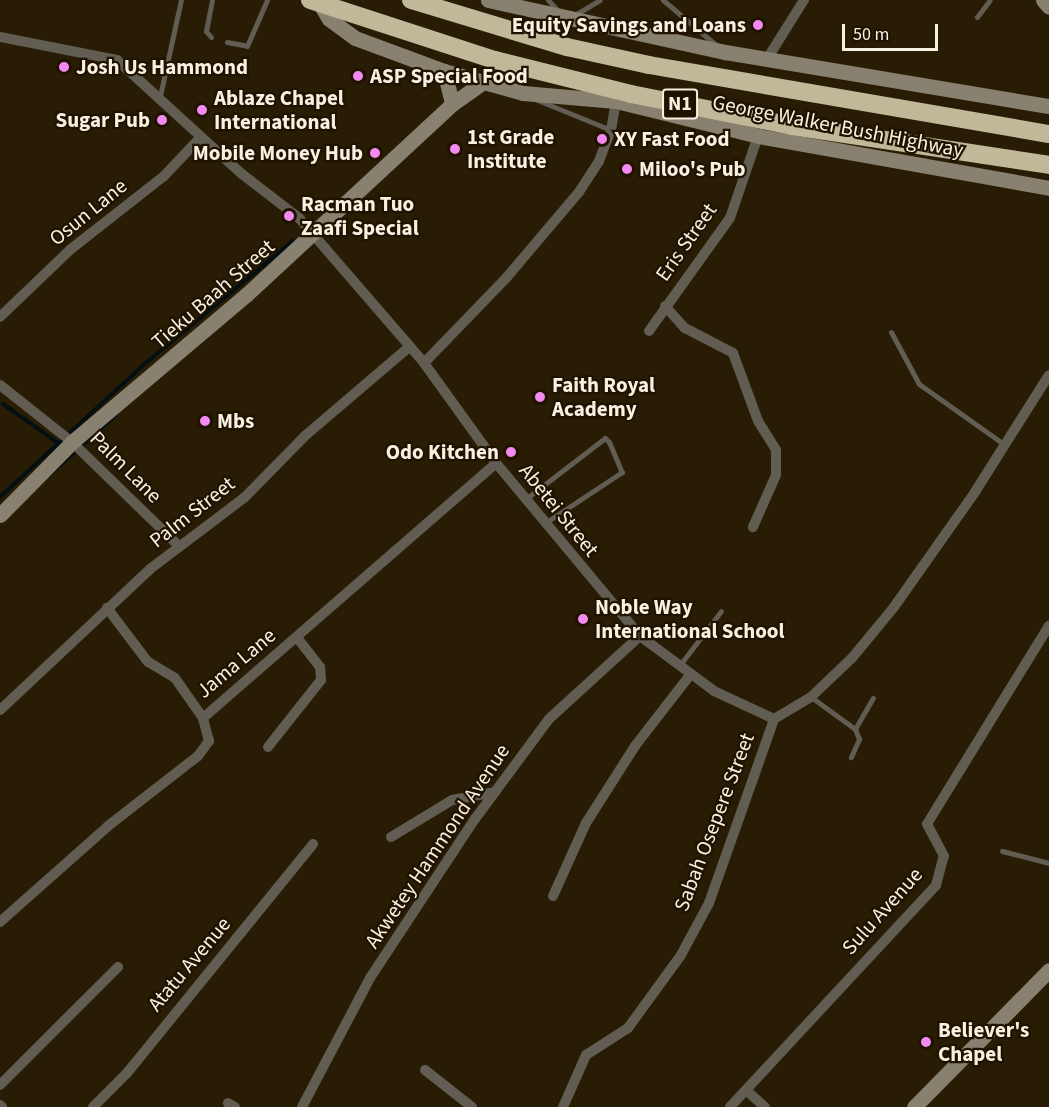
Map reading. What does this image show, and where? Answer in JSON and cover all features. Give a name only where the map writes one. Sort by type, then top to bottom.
[{"type":"highway","name":"George Walker Bush Highway","points":[[411,0],[567,47],[649,65],[1049,134]]},
{"type":"highway","name":"George Walker Bush Highway","points":[[315,2],[495,60],[631,94],[792,126],[1049,165]]},
{"type":"street","points":[[488,0],[724,52],[1049,106]]},
{"type":"street","points":[[767,59],[804,0]]},
{"type":"street","points":[[1042,0],[1049,7]]},
{"type":"street","name":"George Walker Bush Highway","points":[[315,2],[329,20],[355,38],[444,71],[523,93],[616,101],[758,136],[1049,188]]},
{"type":"street","name":"Abetei Street","points":[[0,37],[117,60],[160,96],[200,138],[299,218],[424,363],[525,500],[640,636],[678,668],[714,691],[774,719]]},
{"type":"street","points":[[444,71],[452,104]]},
{"type":"street","name":"Tieku Baah Street","points":[[0,515],[72,442],[313,235],[452,104],[484,82]]},
{"type":"street","points":[[424,363],[507,277],[560,216],[599,161],[611,130],[616,101]]},
{"type":"street","name":"Eris Street","points":[[649,331],[730,218],[758,136]]},
{"type":"street","name":"Osun Lane","points":[[0,317],[71,249],[164,176],[200,138]]},
{"type":"street","points":[[665,306],[685,328],[733,353],[758,422],[776,450],[777,475],[753,527]]},
{"type":"street","name":"Palm Street","points":[[0,710],[107,608],[179,546],[244,498],[306,435],[409,347]]},
{"type":"street","points":[[774,719],[811,697],[852,658],[894,607],[1005,445],[1049,375]]},
{"type":"street","points":[[0,385],[72,442]]},
{"type":"street","name":"Palm Lane","points":[[72,442],[179,546]]},
{"type":"street","name":"Jama Lane","points":[[0,922],[108,826],[206,750],[209,741],[203,718],[496,463]]},
{"type":"street","points":[[107,608],[148,662],[175,678],[203,718]]},
{"type":"street","name":"Sulu Avenue","points":[[730,1107],[936,885],[944,856],[928,833],[927,824],[1049,626]]},
{"type":"street","name":"Akwetey Hammond Avenue","points":[[302,1107],[370,978],[495,792],[560,707],[640,636]]},
{"type":"street","points":[[268,747],[321,680],[320,667],[297,638]]},
{"type":"street","points":[[553,896],[586,823],[635,746],[690,675]]},
{"type":"street","name":"Sabah Osepere Street","points":[[563,1107],[586,1055],[628,1028],[681,955],[709,903],[774,719]]},
{"type":"street","points":[[391,837],[452,800],[495,792]]},
{"type":"street","name":"Atatu Avenue","points":[[93,1107],[113,1089],[313,844]]},
{"type":"street","points":[[0,1085],[118,967]]},
{"type":"street","points":[[914,1107],[1049,970]]},
{"type":"street","points":[[424,1070],[472,1107]]},
{"type":"street","points":[[747,1091],[765,1107]]},
{"type":"lane","points":[[160,96],[181,0]]},
{"type":"lane","points":[[211,37],[206,31],[212,0]]},
{"type":"lane","points":[[227,42],[247,46],[267,0]]},
{"type":"lane","points":[[548,0],[567,19],[600,0]]},
{"type":"lane","points":[[663,0],[724,52]]},
{"type":"lane","points":[[977,16],[990,0]]},
{"type":"lane","points":[[523,93],[611,130]]},
{"type":"lane","points":[[891,332],[919,384],[1005,445]]},
{"type":"lane","points":[[525,500],[605,438],[609,442],[622,472],[545,523]]},
{"type":"lane","points":[[678,668],[722,611]]},
{"type":"lane","points":[[811,697],[855,729],[859,739],[851,757]]},
{"type":"lane","points":[[855,729],[873,698]]},
{"type":"lane","points":[[1002,851],[1049,863]]},
{"type":"waterway","points":[[0,497],[147,362],[293,241]]},
{"type":"waterway","points":[[3,404],[58,443]]},
{"type":"waterway","points":[[48,476],[116,415]]},
{"type":"place","name":"Equity Savings and Loans","points":[[758,25]]},
{"type":"place","name":"Josh Us Hammond","points":[[64,67]]},
{"type":"place","name":"ASP Special Food","points":[[358,76]]},
{"type":"place","name":"Ablaze Chapel International","points":[[202,110]]},
{"type":"place","name":"Sugar Pub","points":[[162,120]]},
{"type":"place","name":"XY Fast Food","points":[[602,139]]},
{"type":"place","name":"1st Grade Institute","points":[[455,149]]},
{"type":"place","name":"Mobile Money Hub","points":[[375,153]]},
{"type":"place","name":"Miloo's Pub","points":[[627,169]]},
{"type":"place","name":"Racman Tuo Zaafi Special","points":[[289,216]]},
{"type":"place","name":"Faith Royal Academy","points":[[540,397]]},
{"type":"place","name":"Mbs","points":[[205,421]]},
{"type":"place","name":"Odo Kitchen","points":[[511,452]]},
{"type":"place","name":"Noble Way International School","points":[[583,619]]},
{"type":"place","name":"Believer's Chapel","points":[[926,1042]]}]
